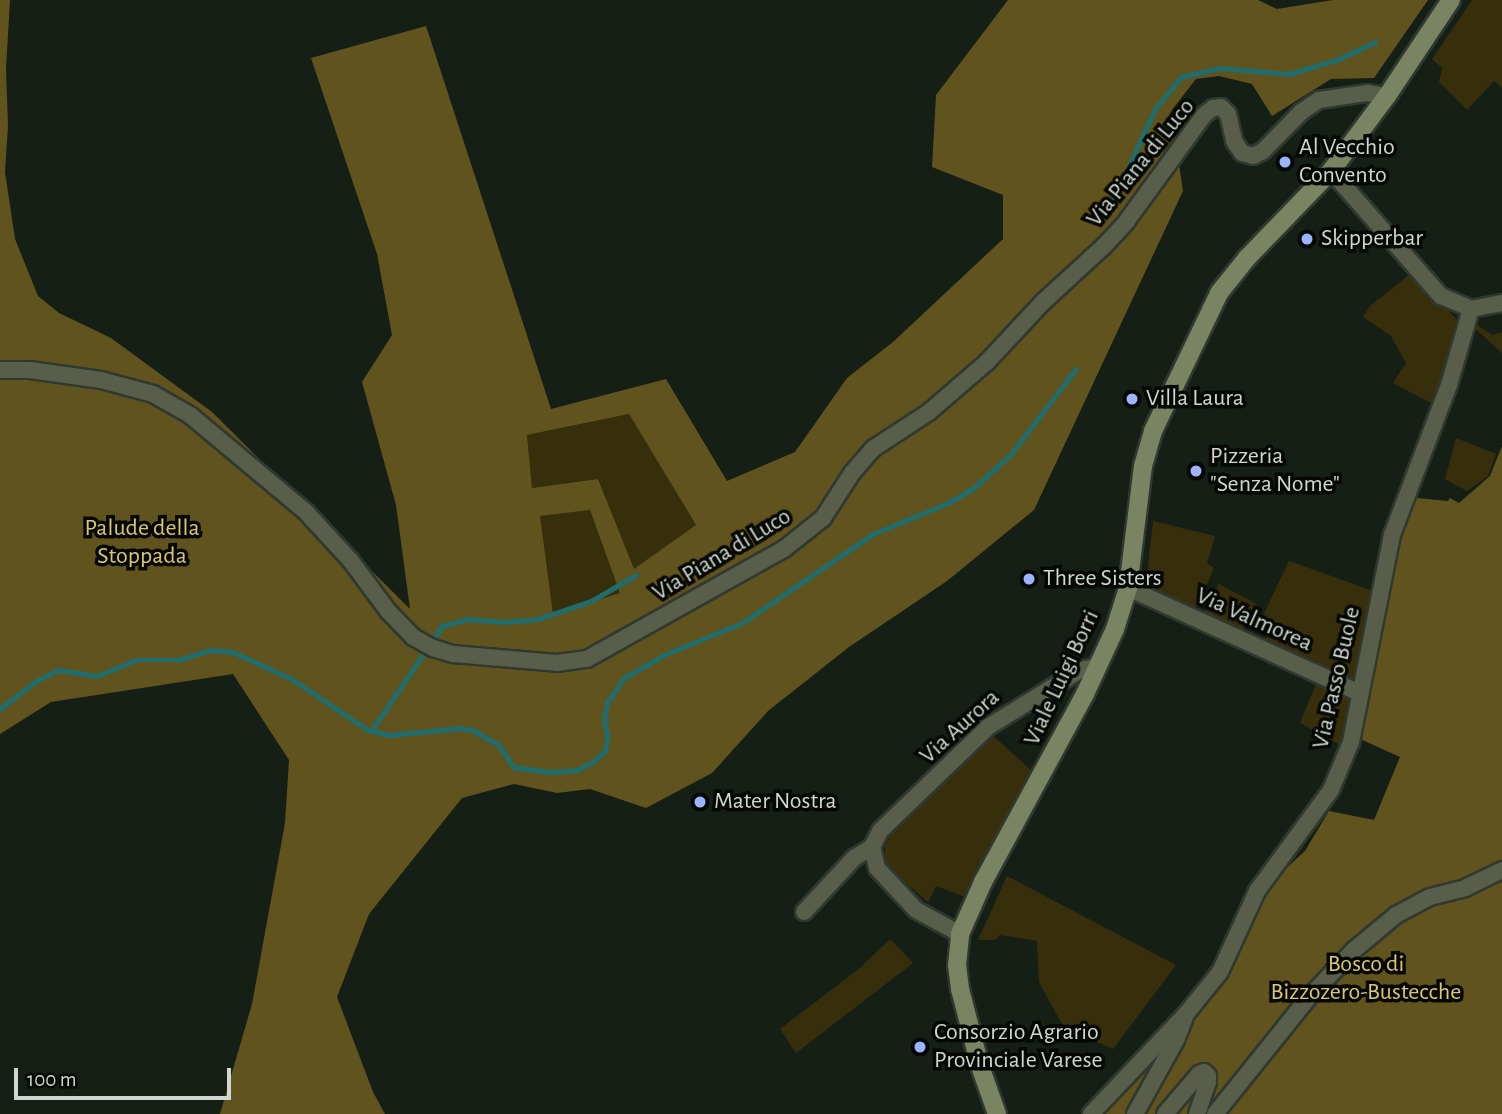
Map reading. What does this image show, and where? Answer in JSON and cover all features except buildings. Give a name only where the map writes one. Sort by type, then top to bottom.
[{"type":"main road","name":"Viale Luigi Borri","points":[[997,1114],[980,1066],[960,989],[957,965],[960,934],[983,882],[1053,756],[1097,667],[1128,588],[1143,466],[1153,431],[1219,293],[1247,258],[1331,171],[1387,96],[1451,0]]},
{"type":"street","name":"Via Piana di Luco","points":[[0,370],[30,370],[101,380],[153,394],[190,415],[306,512],[351,561],[388,611],[413,637],[433,648],[453,654],[557,663],[587,659],[784,550],[823,518],[852,473],[874,448],[929,412],[988,362],[1043,302],[1104,246],[1154,185],[1204,115],[1213,108],[1221,107],[1228,114],[1234,141],[1242,153],[1253,156],[1263,151],[1301,112],[1319,100],[1367,93],[1387,96]]},
{"type":"street","points":[[1331,171],[1441,296],[1452,304],[1471,309],[1502,303]]},
{"type":"street","name":"Via Passo Buole","points":[[1091,1114],[1186,1014],[1220,972],[1257,891],[1331,790],[1351,742],[1392,535],[1448,385],[1471,309]]},
{"type":"street","name":"Via Valmorea","points":[[1128,588],[1360,693]]},
{"type":"street","name":"Via Aurora","points":[[804,912],[854,858],[872,847],[880,831],[988,727],[1080,670],[1097,667]]},
{"type":"street","points":[[872,847],[877,868],[916,910],[960,934]]},
{"type":"street","points":[[1215,1114],[1309,998],[1354,950],[1396,915],[1430,897],[1465,888],[1502,870]]},
{"type":"street","points":[[1135,1114],[1176,1040],[1186,1014]]},
{"type":"street","points":[[1165,1114],[1199,1073],[1204,1072],[1208,1076],[1208,1082],[1197,1114]]},
{"type":"shaded area","points":[[1472,0],[1502,0],[1502,88],[1494,81],[1467,110],[1439,82],[1442,68],[1432,59]]},
{"type":"shaded area","points":[[1414,271],[1457,320],[1443,379],[1431,403],[1393,383],[1406,363],[1391,336],[1363,317],[1370,306]]},
{"type":"shaded area","points":[[1474,323],[1492,335],[1502,332],[1502,353],[1471,325]]},
{"type":"shaded area","points":[[629,414],[696,525],[634,570],[598,479],[532,488],[527,435]]},
{"type":"shaded area","points":[[1456,438],[1496,454],[1488,476],[1467,491],[1445,479]]},
{"type":"shaded area","points":[[590,510],[621,593],[553,615],[539,516]]},
{"type":"shaded area","points":[[1153,521],[1215,536],[1207,563],[1214,568],[1197,607],[1164,596],[1146,585]]},
{"type":"shaded area","points":[[1289,561],[1376,592],[1355,681],[1351,683],[1314,666],[1314,663],[1302,655],[1297,659],[1266,643],[1267,634],[1257,628]]},
{"type":"shaded area","points":[[1219,584],[1256,604],[1240,634],[1203,614]]},
{"type":"shaded area","points":[[1318,679],[1353,697],[1340,745],[1300,723]]},
{"type":"shaded area","points":[[991,734],[1032,771],[965,897],[936,886],[928,902],[889,869],[885,858],[885,845],[892,833]]},
{"type":"shaded area","points":[[1007,876],[1176,965],[1113,1049],[1063,1026],[1039,982],[1037,941],[1000,935],[995,940],[978,940]]},
{"type":"shaded area","points":[[890,939],[913,963],[796,1053],[780,1029],[860,968]]},
{"type":"green space","name":"Palude della Stoppada","points":[[0,0],[10,0],[5,172],[15,239],[38,296],[59,313],[111,338],[212,412],[410,609],[396,505],[362,382],[392,335],[377,254],[311,58],[426,26],[551,409],[666,379],[727,481],[795,452],[847,378],[893,342],[1003,239],[1003,195],[932,167],[936,95],[1008,0],[1258,0],[1277,9],[1333,0],[1428,0],[1374,78],[1331,79],[1272,116],[1252,84],[1219,76],[1196,79],[1171,111],[1183,191],[1034,510],[947,581],[849,647],[768,711],[712,773],[646,808],[590,789],[557,793],[514,784],[462,798],[369,914],[337,997],[373,1092],[385,1114],[220,1114],[252,1004],[285,823],[289,760],[233,674],[51,702],[0,734]],"holes":[[[629,414],[696,525],[634,569],[598,479],[532,488],[527,435]],[[590,510],[620,593],[553,614],[540,516]]]},
{"type":"green space","name":"Bosco di Bizzozero-Bustecche","points":[[1502,446],[1502,1114],[1101,1114],[1207,983],[1263,890],[1305,851],[1329,811],[1374,820],[1400,757],[1358,738],[1406,497],[1448,501],[1450,498],[1459,503],[1490,476]]},
{"type":"waterway","points":[[1106,216],[1155,109],[1181,77],[1220,68],[1289,74],[1339,59],[1375,42]]},
{"type":"waterway","points":[[0,709],[36,681],[59,670],[97,676],[136,660],[178,660],[210,650],[233,652],[292,679],[368,730],[390,735],[460,728],[473,730],[499,745],[514,767],[551,772],[577,770],[593,762],[605,751],[607,736],[604,719],[607,703],[624,678],[666,654],[742,623],[873,534],[948,503],[974,488],[1011,454],[1075,370]]},
{"type":"waterway","points":[[431,643],[442,626],[468,619],[506,622],[538,619],[591,601],[636,575]]},
{"type":"waterway","points":[[371,731],[427,649]]},
{"type":"place","name":"Al Vecchio Convento","points":[[1285,162]]},
{"type":"place","name":"Skipperbar","points":[[1307,239]]},
{"type":"place","name":"Villa Laura","points":[[1132,399]]},
{"type":"place","name":"Pizzeria \"Senza Nome\"","points":[[1196,471]]},
{"type":"place","name":"Three Sisters","points":[[1029,579]]},
{"type":"place","name":"Mater Nostra","points":[[700,802]]},
{"type":"place","name":"Consorzio Agrario Provinciale Varese","points":[[920,1047]]}]
